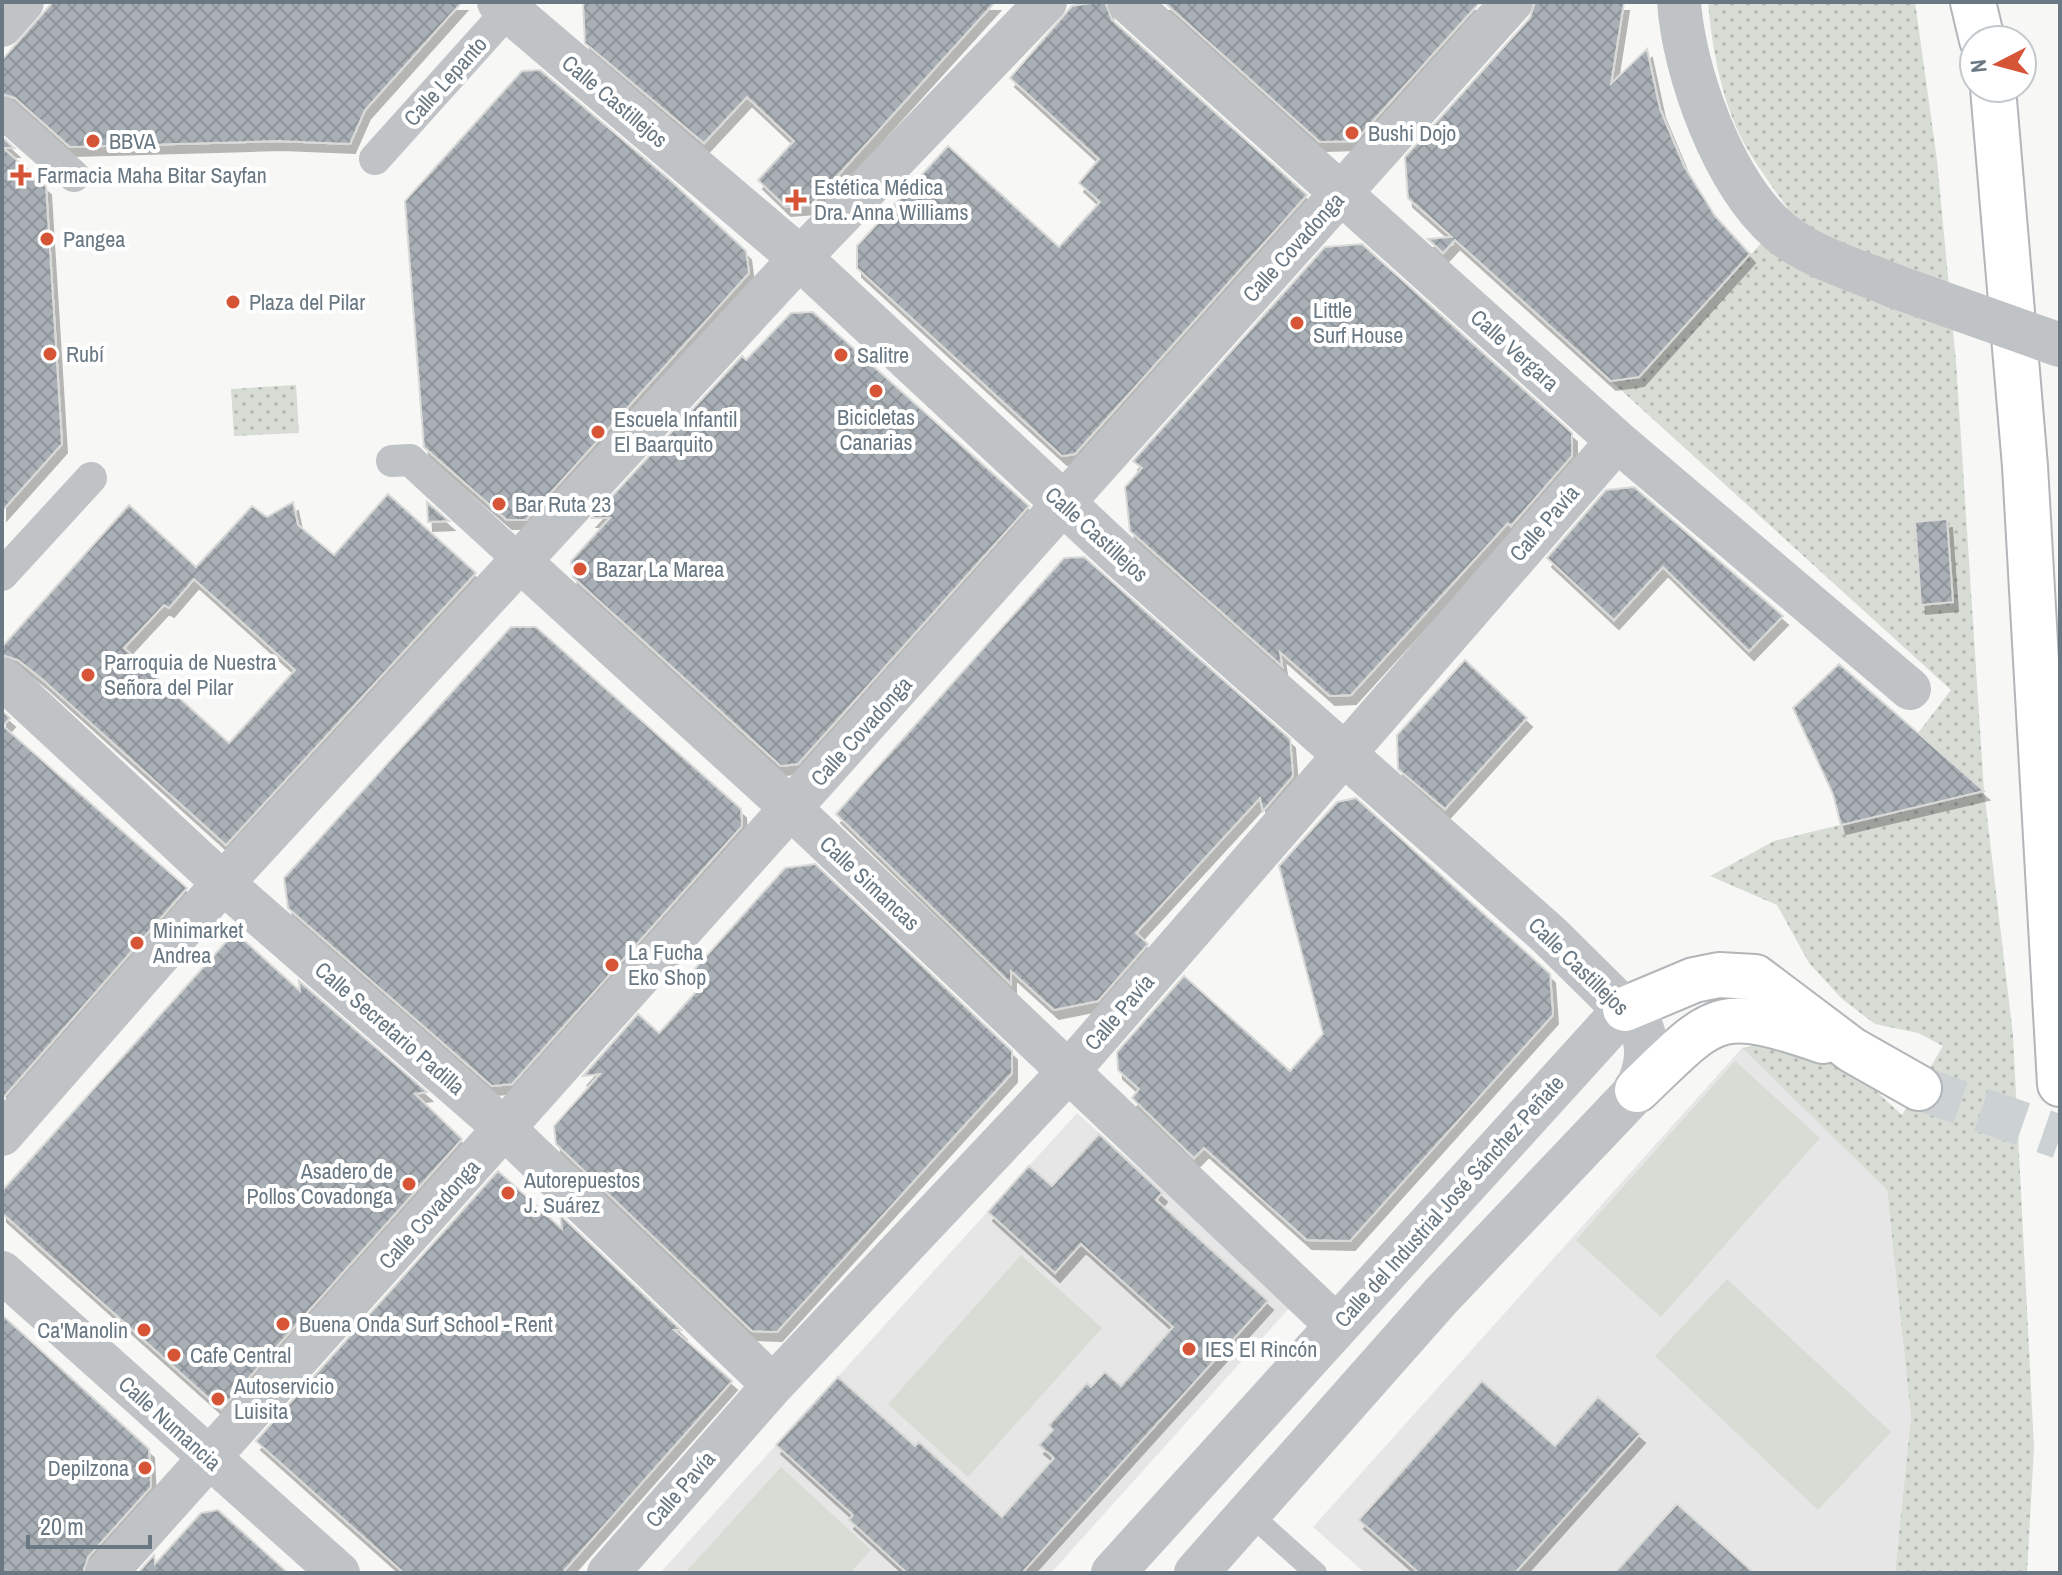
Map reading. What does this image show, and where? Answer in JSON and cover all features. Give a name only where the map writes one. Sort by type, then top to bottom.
[{"type":"highway","points":[[1973,2],[1978,24]]},
{"type":"highway","points":[[1986,2],[1988,24]]},
{"type":"highway","points":[[1994,104],[2025,466],[2060,1084]]},
{"type":"highway","points":[[1625,1009],[1694,980],[1739,974],[1755,977],[1852,1050],[1919,1088]]},
{"type":"highway","points":[[1637,1090],[1707,1025],[1736,1019],[1767,1022],[1852,1050]]},
{"type":"street","points":[[2,26],[23,2]]},
{"type":"street","points":[[2,1135],[223,883],[800,258],[1046,2]]},
{"type":"street","name":"Calle Vergara","points":[[1128,2],[1617,441],[1910,689]]},
{"type":"street","name":"Calle Covadonga","points":[[106,1573],[1512,2]]},
{"type":"street","points":[[1679,2],[1698,98],[1720,147],[1747,192],[1778,230],[1812,251],[1894,286],[2060,345]]},
{"type":"street","name":"Calle Castillejos","points":[[508,5],[800,258],[1063,504],[1549,935],[1641,1026],[1648,1045],[1646,1065],[1637,1090]]},
{"type":"street","name":"Calle Lepanto","points":[[375,159],[508,5]]},
{"type":"street","points":[[2,112],[74,176]]},
{"type":"street","name":"Calle Pavía","points":[[608,1573],[773,1385],[1068,1072],[1343,752],[1617,441]]},
{"type":"street","name":"Calle Simancas","points":[[392,461],[410,460],[791,808],[1336,1325]]},
{"type":"street","points":[[2,575],[91,478]]},
{"type":"street","name":"Calle Secretario Padilla","points":[[2,678],[223,883],[505,1129],[773,1385]]},
{"type":"street","name":"Calle del Industrial José Sánchez Peñate","points":[[1113,1573],[1625,1009]]},
{"type":"street","points":[[1196,1573],[1441,1296],[1637,1090]]},
{"type":"street","name":"Calle Numancia","points":[[2,1272],[339,1573]]},
{"type":"lane","points":[[1250,1514],[1316,1573]]},
{"type":"shaded area","points":[[1708,2],[1915,2],[1937,160],[1956,362],[1984,790],[1918,733],[1951,690],[1611,381],[1639,376],[1790,212],[1750,154],[1730,112],[1715,57]]},
{"type":"shaded area","points":[[296,385],[299,433],[234,436],[231,389]]},
{"type":"shaded area","points":[[1984,790],[2013,1035],[2034,1447],[2027,1573],[1895,1573],[1911,1417],[1887,1190],[1742,1048],[1776,1040],[1830,1061],[1866,1082],[1902,1115],[1943,1046],[1918,1033],[1875,1024],[1842,999],[1809,963],[1777,905],[1710,876],[1774,841]]},
{"type":"shaded area","points":[[1742,1048],[1887,1190],[1911,1417],[1895,1573],[1365,1573],[1313,1527]]},
{"type":"shaded area","points":[[1735,1061],[1820,1138],[1661,1317],[1576,1240]]},
{"type":"shaded area","points":[[1077,1113],[1292,1305],[1051,1573],[660,1573]]},
{"type":"shaded area","points":[[1021,1255],[1102,1328],[968,1477],[888,1404]]},
{"type":"shaded area","points":[[1727,1279],[1891,1432],[1818,1510],[1655,1356]]},
{"type":"shaded area","points":[[781,1467],[871,1550],[850,1573],[685,1573]]},
{"type":"building","points":[[53,2],[462,2],[365,110],[350,144],[278,141],[70,147],[15,98],[2,94],[2,60]]},
{"type":"building","points":[[583,2],[995,2],[811,205],[786,207],[758,180],[794,141],[747,97],[704,143],[585,43]]},
{"type":"building","points":[[1105,2],[1112,20],[1307,195],[1075,454],[1062,456],[857,268],[857,246],[948,146],[1059,247],[1100,202],[1079,183],[1099,159],[1010,78],[1072,6]]},
{"type":"building","points":[[1164,2],[1480,2],[1355,141],[1320,142]]},
{"type":"building","points":[[1535,2],[1624,2],[1611,84],[1647,49],[1660,109],[1684,166],[1715,216],[1750,254],[1639,377],[1611,381],[1455,240],[1443,253],[1428,239],[1452,237],[1408,198],[1405,157],[1530,18]]},
{"type":"building","points":[[540,70],[670,180],[746,251],[749,273],[526,520],[507,520],[424,447],[405,201],[522,71]]},
{"type":"building","points":[[2,137],[14,148],[3,148],[46,186],[62,444],[2,511]]},
{"type":"building","points":[[1362,244],[1572,433],[1572,456],[1511,526],[1508,523],[1351,695],[1330,696],[1280,652],[1282,666],[1130,531],[1125,487],[1142,468],[1133,461],[1325,247]]},
{"type":"building","points":[[813,312],[1029,506],[798,764],[781,766],[573,577],[571,561],[610,518],[592,518],[742,356],[746,360],[791,313]]},
{"type":"building","points":[[1634,487],[1783,616],[1749,651],[1663,567],[1614,620],[1547,558],[1606,490]]},
{"type":"building","name":"Parroquia de Nuestra Señora del Pilar","points":[[388,494],[476,573],[226,845],[42,679],[18,660],[2,655],[2,647],[129,505],[196,567],[252,506],[267,517],[293,502],[298,525],[334,555]],"holes":[[[194,579],[295,670],[229,743],[124,648],[164,605],[169,608]]]},
{"type":"building","points":[[427,502],[449,521],[428,522]]},
{"type":"building","points":[[1947,519],[1953,602],[1921,605],[1915,522]]},
{"type":"building","points":[[1084,557],[1290,739],[1293,776],[1263,811],[1260,798],[1136,933],[1148,944],[1098,1001],[1054,1010],[1011,971],[1011,984],[836,814],[1064,558]]},
{"type":"building","points":[[511,627],[536,627],[741,809],[742,826],[512,1084],[492,1086],[288,908],[284,878]]},
{"type":"building","points":[[1465,660],[1527,718],[1445,809],[1398,769],[1397,735]]},
{"type":"building","points":[[1839,664],[1984,791],[1841,825],[1833,794],[1793,708]]},
{"type":"building","points":[[2,711],[10,718],[3,726],[187,888],[2,1099]]},
{"type":"building","points":[[1356,798],[1550,974],[1553,1015],[1350,1241],[1307,1240],[1204,1148],[1194,1158],[1132,1098],[1139,1089],[1118,1070],[1117,1052],[1184,976],[1290,1071],[1323,1034],[1279,866],[1337,802]]},
{"type":"building","points":[[815,864],[1012,1051],[1012,1073],[777,1332],[752,1331],[556,1144],[554,1126],[600,1074],[583,1076],[638,1014],[659,1033],[705,982],[693,971],[785,868]]},
{"type":"building","points":[[235,932],[300,991],[299,981],[427,1092],[415,1094],[462,1139],[221,1409],[2,1213],[2,1191]]},
{"type":"building","name":"IES El Rincón","points":[[1099,1134],[1162,1193],[1156,1200],[1268,1301],[1022,1573],[907,1573],[849,1520],[853,1515],[776,1445],[838,1377],[915,1446],[919,1442],[1002,1517],[1054,1458],[1039,1445],[1053,1430],[1049,1425],[1087,1383],[1091,1387],[1105,1372],[1121,1386],[1173,1327],[1081,1244],[1055,1273],[988,1212],[1029,1166],[1052,1186]]},
{"type":"building","points":[[498,1171],[562,1229],[560,1215],[681,1330],[674,1330],[732,1381],[562,1573],[404,1573],[256,1441]]},
{"type":"building","points":[[2,1315],[149,1449],[151,1487],[88,1557],[83,1573],[2,1573]]},
{"type":"building","points":[[1482,1381],[1555,1446],[1598,1397],[1640,1434],[1515,1573],[1419,1573],[1359,1520]]},
{"type":"building","points":[[1677,1504],[1754,1573],[1615,1573]]},
{"type":"building","points":[[218,1510],[288,1573],[138,1573],[154,1555],[155,1564],[201,1513]]},
{"type":"tunnel","points":[[1919,1088],[2060,1137]]},
{"type":"place","name":"Bushi Dojo","points":[[1352,133]]},
{"type":"place","name":"BBVA","points":[[93,141]]},
{"type":"place","name":"Farmacia Maha Bitar Sayfan","points":[[21,175]]},
{"type":"place","name":"Estética Médica Dra. Anna Williams","points":[[796,200]]},
{"type":"place","name":"Pangea","points":[[47,239]]},
{"type":"place","name":"Plaza del Pilar","points":[[233,302]]},
{"type":"place","name":"Little Surf House","points":[[1297,323]]},
{"type":"place","name":"Rubí","points":[[50,354]]},
{"type":"place","name":"Salitre","points":[[841,355]]},
{"type":"place","name":"Bicicletas Canarias","points":[[876,391]]},
{"type":"place","name":"Escuela Infantil El Baarquito","points":[[598,432]]},
{"type":"place","name":"Bar Ruta 23","points":[[499,504]]},
{"type":"place","name":"Bazar La Marea","points":[[580,569]]},
{"type":"place","name":"Parroquia de Nuestra Señora del Pilar","points":[[88,675]]},
{"type":"place","name":"Minimarket Andrea","points":[[137,943]]},
{"type":"place","name":"La Fucha Eko Shop","points":[[612,965]]},
{"type":"place","name":"Asadero de Pollos Covadonga","points":[[409,1184]]},
{"type":"place","name":"Autorepuestos J. Suárez","points":[[508,1193]]},
{"type":"place","name":"Buena Onda Surf School - Rent","points":[[283,1324]]},
{"type":"place","name":"Ca'Manolin","points":[[144,1330]]},
{"type":"place","name":"IES El Rincón","points":[[1189,1349]]},
{"type":"place","name":"Cafe Central","points":[[174,1355]]},
{"type":"place","name":"Autoservicio Luisita","points":[[218,1399]]},
{"type":"place","name":"Depilzona","points":[[145,1468]]}]
